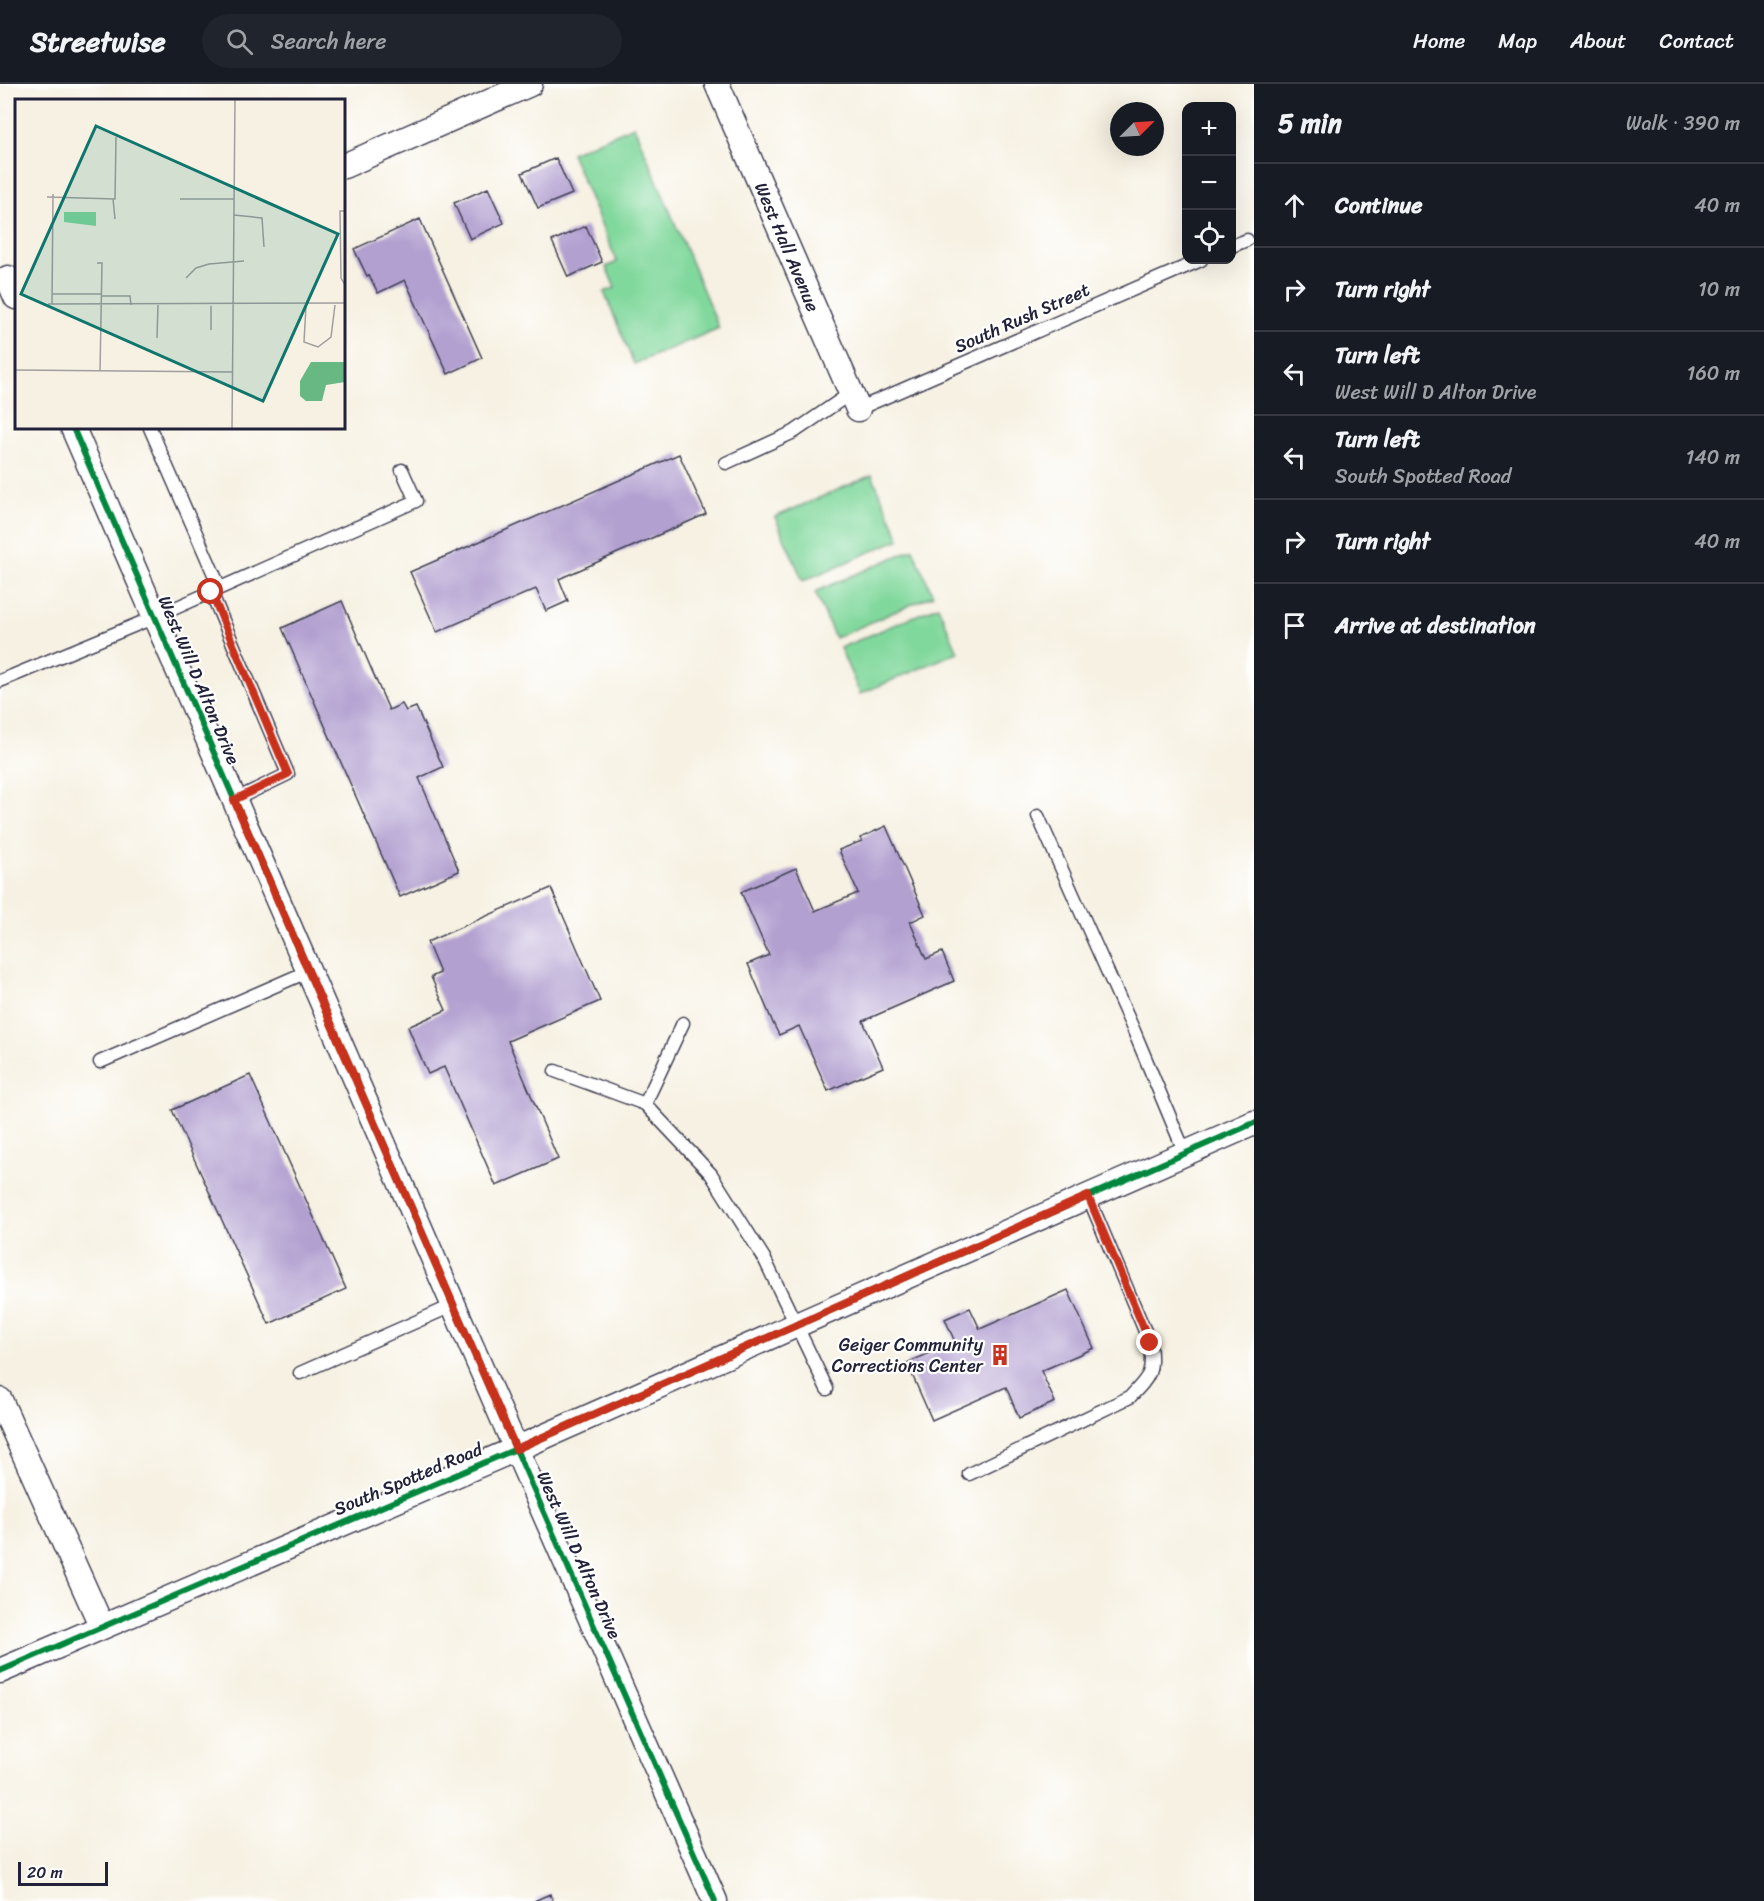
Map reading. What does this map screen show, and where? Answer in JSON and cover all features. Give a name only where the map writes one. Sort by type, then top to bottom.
[{"type":"street","points":[[345,166],[530,84]]},
{"type":"street","name":"West Hall Avenue","points":[[717,84],[854,401]]},
{"type":"street","name":"West Will D Alton Drive","points":[[73,429],[713,1900]]},
{"type":"street","name":"South Spotted Road","points":[[0,1671],[516,1449],[1254,1123]]},
{"type":"street","points":[[0,1400],[102,1627]]},
{"type":"lane","points":[[1236,244],[1247,240]]},
{"type":"lane","name":"South Rush Street","points":[[726,463],[854,401],[1191,264]]},
{"type":"lane","points":[[150,429],[288,774],[234,800]]},
{"type":"lane","points":[[0,681],[155,617],[416,501],[402,470]]},
{"type":"lane","points":[[1038,816],[1134,1031],[1185,1153]]},
{"type":"lane","points":[[100,1062],[309,971]]},
{"type":"lane","points":[[645,1104],[683,1023]]},
{"type":"lane","points":[[555,1071],[645,1104],[711,1174],[764,1258],[827,1389]]},
{"type":"lane","points":[[969,1474],[1131,1397],[1147,1380],[1152,1365],[1150,1343],[1088,1196]]},
{"type":"lane","points":[[300,1373],[454,1305]]},
{"type":"green space","points":[[634,126],[719,328],[634,364],[604,292],[615,288],[606,267],[617,262],[571,153]]},
{"type":"green space","points":[[872,475],[900,539],[803,581],[775,517]]},
{"type":"green space","points":[[913,549],[933,595],[835,638],[815,592]]},
{"type":"green space","points":[[938,606],[958,652],[860,694],[840,648]]},
{"type":"building","points":[[556,158],[572,194],[538,208],[522,173]]},
{"type":"building","points":[[488,188],[504,223],[470,239],[454,203]]},
{"type":"building","points":[[420,219],[482,358],[448,374],[405,280],[378,293],[354,249]]},
{"type":"building","points":[[586,226],[602,262],[568,277],[552,241]]},
{"type":"building","points":[[679,454],[706,514],[559,579],[568,601],[546,611],[536,589],[437,632],[410,572]]},
{"type":"building","points":[[342,601],[389,710],[402,704],[406,711],[416,707],[443,767],[419,778],[459,871],[400,897],[282,628]]},
{"type":"building","points":[[886,826],[925,915],[910,922],[926,959],[942,952],[954,981],[863,1021],[883,1067],[828,1091],[799,1026],[779,1035],[773,1023],[748,964],[769,955],[741,892],[796,868],[815,911],[858,893],[839,850],[862,841],[860,838]]},
{"type":"building","points":[[551,888],[600,1001],[508,1041],[558,1159],[496,1186],[444,1067],[428,1074],[408,1027],[446,1010],[431,977],[440,973],[427,942]]},
{"type":"building","points":[[250,1075],[346,1289],[269,1324],[172,1110]]},
{"type":"building","name":"Geiger Community Corrections Center","points":[[1068,1290],[1094,1348],[1041,1371],[1055,1402],[1019,1418],[1006,1387],[932,1420],[907,1363],[955,1342],[945,1319],[970,1308],[980,1329]]},
{"type":"building","points":[[550,1894],[553,1901],[534,1901]]},
{"type":"cycle path","points":[[73,429],[516,1449],[715,1901]]},
{"type":"cycle path","points":[[0,1671],[516,1449],[1254,1123]]},
{"type":"place","name":"Geiger Community Corrections Center","points":[[1000,1355]]},
{"type":"route","points":[[211,592],[288,774],[234,800],[516,1449],[1088,1196],[1150,1343]]}]
